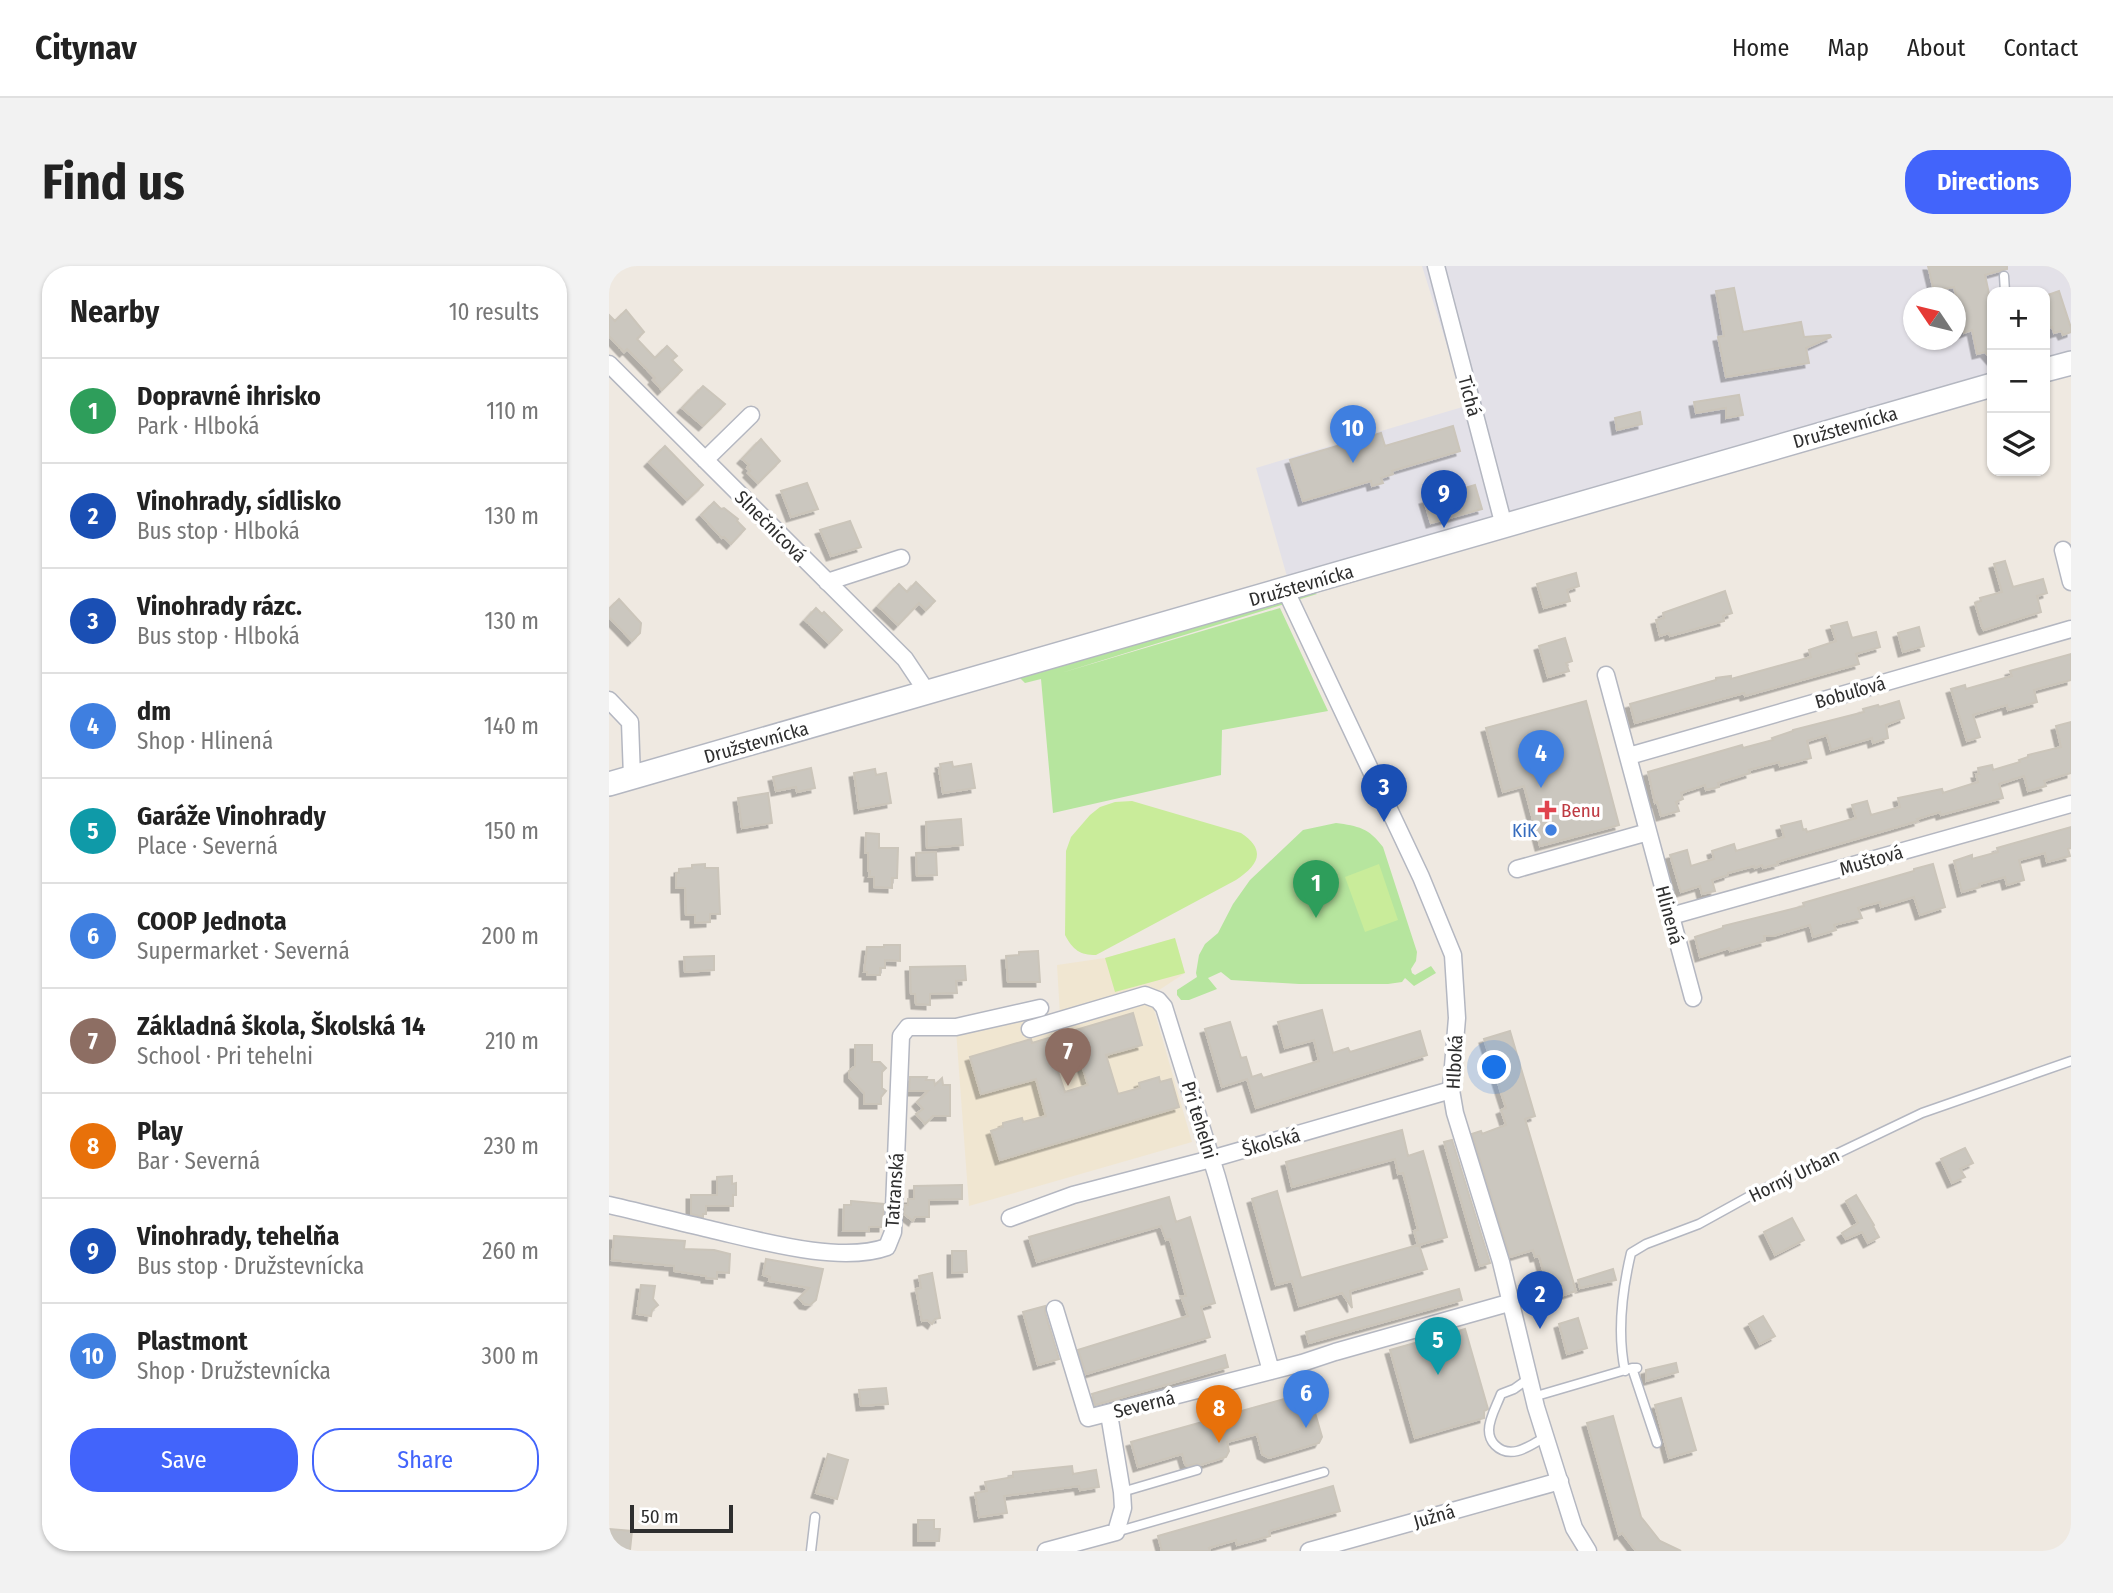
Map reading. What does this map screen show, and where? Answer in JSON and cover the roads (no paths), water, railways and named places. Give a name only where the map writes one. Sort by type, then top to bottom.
[{"type":"main road","points":[[2050,369],[2071,363]]},
{"type":"main road","name":"Družstevnícka","points":[[609,784],[1987,386]]},
{"type":"street","name":"Tichá","points":[[1436,266],[1504,526]]},
{"type":"street","name":"Slnečnicová","points":[[609,364],[905,659],[927,692]]},
{"type":"street","points":[[705,460],[751,415]]},
{"type":"street","points":[[2063,550],[2071,582]]},
{"type":"street","points":[[827,582],[901,558]]},
{"type":"street","name":"Hlboká","points":[[1285,589],[1421,877],[1453,955],[1457,1018],[1451,1090],[1455,1113],[1512,1302],[1528,1379],[1545,1437],[1574,1528],[1588,1551]]},
{"type":"street","name":"Bobuľová","points":[[1629,756],[2071,629]]},
{"type":"street","name":"Hlinená","points":[[1606,675],[1693,998]]},
{"type":"street","points":[[609,700],[629,722],[632,777]]},
{"type":"street","name":"Muštová","points":[[1671,916],[2071,804]]},
{"type":"street","points":[[1517,869],[1648,832]]},
{"type":"street","name":"Pri tehelni","points":[[1030,1030],[1145,995],[1158,1000],[1164,1007],[1211,1159],[1271,1371]]},
{"type":"street","name":"Tatranská","points":[[609,1205],[764,1242],[832,1253],[874,1252],[887,1247],[893,1232],[901,1036],[908,1027],[956,1027],[1040,1008]]},
{"type":"street","name":"Školská","points":[[1010,1218],[1073,1195],[1211,1159],[1451,1090]]},
{"type":"street","name":"Severná","points":[[1055,1309],[1089,1418],[1271,1371],[1512,1302]]},
{"type":"street","points":[[1109,1413],[1123,1508],[1109,1534],[1111,1551]]},
{"type":"street","name":"Južná","points":[[1309,1551],[1351,1545],[1560,1481]]},
{"type":"street","points":[[1046,1551],[1109,1534]]},
{"type":"lane","points":[[2004,276],[2005,287]]},
{"type":"lane","name":"Horný Urban","points":[[1632,1369],[1621,1350],[1624,1281],[1631,1253],[1646,1244],[1699,1224],[1757,1192],[1922,1113],[2071,1061]]},
{"type":"lane","points":[[1533,1397],[1632,1369],[1657,1443]]},
{"type":"lane","points":[[1528,1379],[1501,1394],[1489,1430],[1490,1438],[1501,1449],[1519,1451],[1545,1437]]},
{"type":"lane","points":[[1122,1492],[1197,1470]]},
{"type":"lane","points":[[1109,1534],[1324,1472]]},
{"type":"lane","points":[[811,1551],[815,1517]]},
{"type":"place","name":"Plastmont","points":[[1353,463]]},
{"type":"place","name":"Vinohrady, tehelňa","points":[[1444,528]]},
{"type":"place","name":"dm","points":[[1541,788]]},
{"type":"place","name":"Benu","points":[[1547,810]]},
{"type":"place","name":"Vinohrady rázc.","points":[[1384,822]]},
{"type":"place","name":"KiK","points":[[1551,830]]},
{"type":"place","name":"Dopravné ihrisko","points":[[1316,918]]},
{"type":"place","name":"Základná škola, Školská 14","points":[[1068,1086]]},
{"type":"place","name":"Vinohrady, sídlisko","points":[[1540,1329]]},
{"type":"place","name":"Garáže Vinohrady","points":[[1438,1375]]},
{"type":"place","name":"COOP Jednota","points":[[1306,1428]]},
{"type":"place","name":"Play","points":[[1219,1443]]}]
